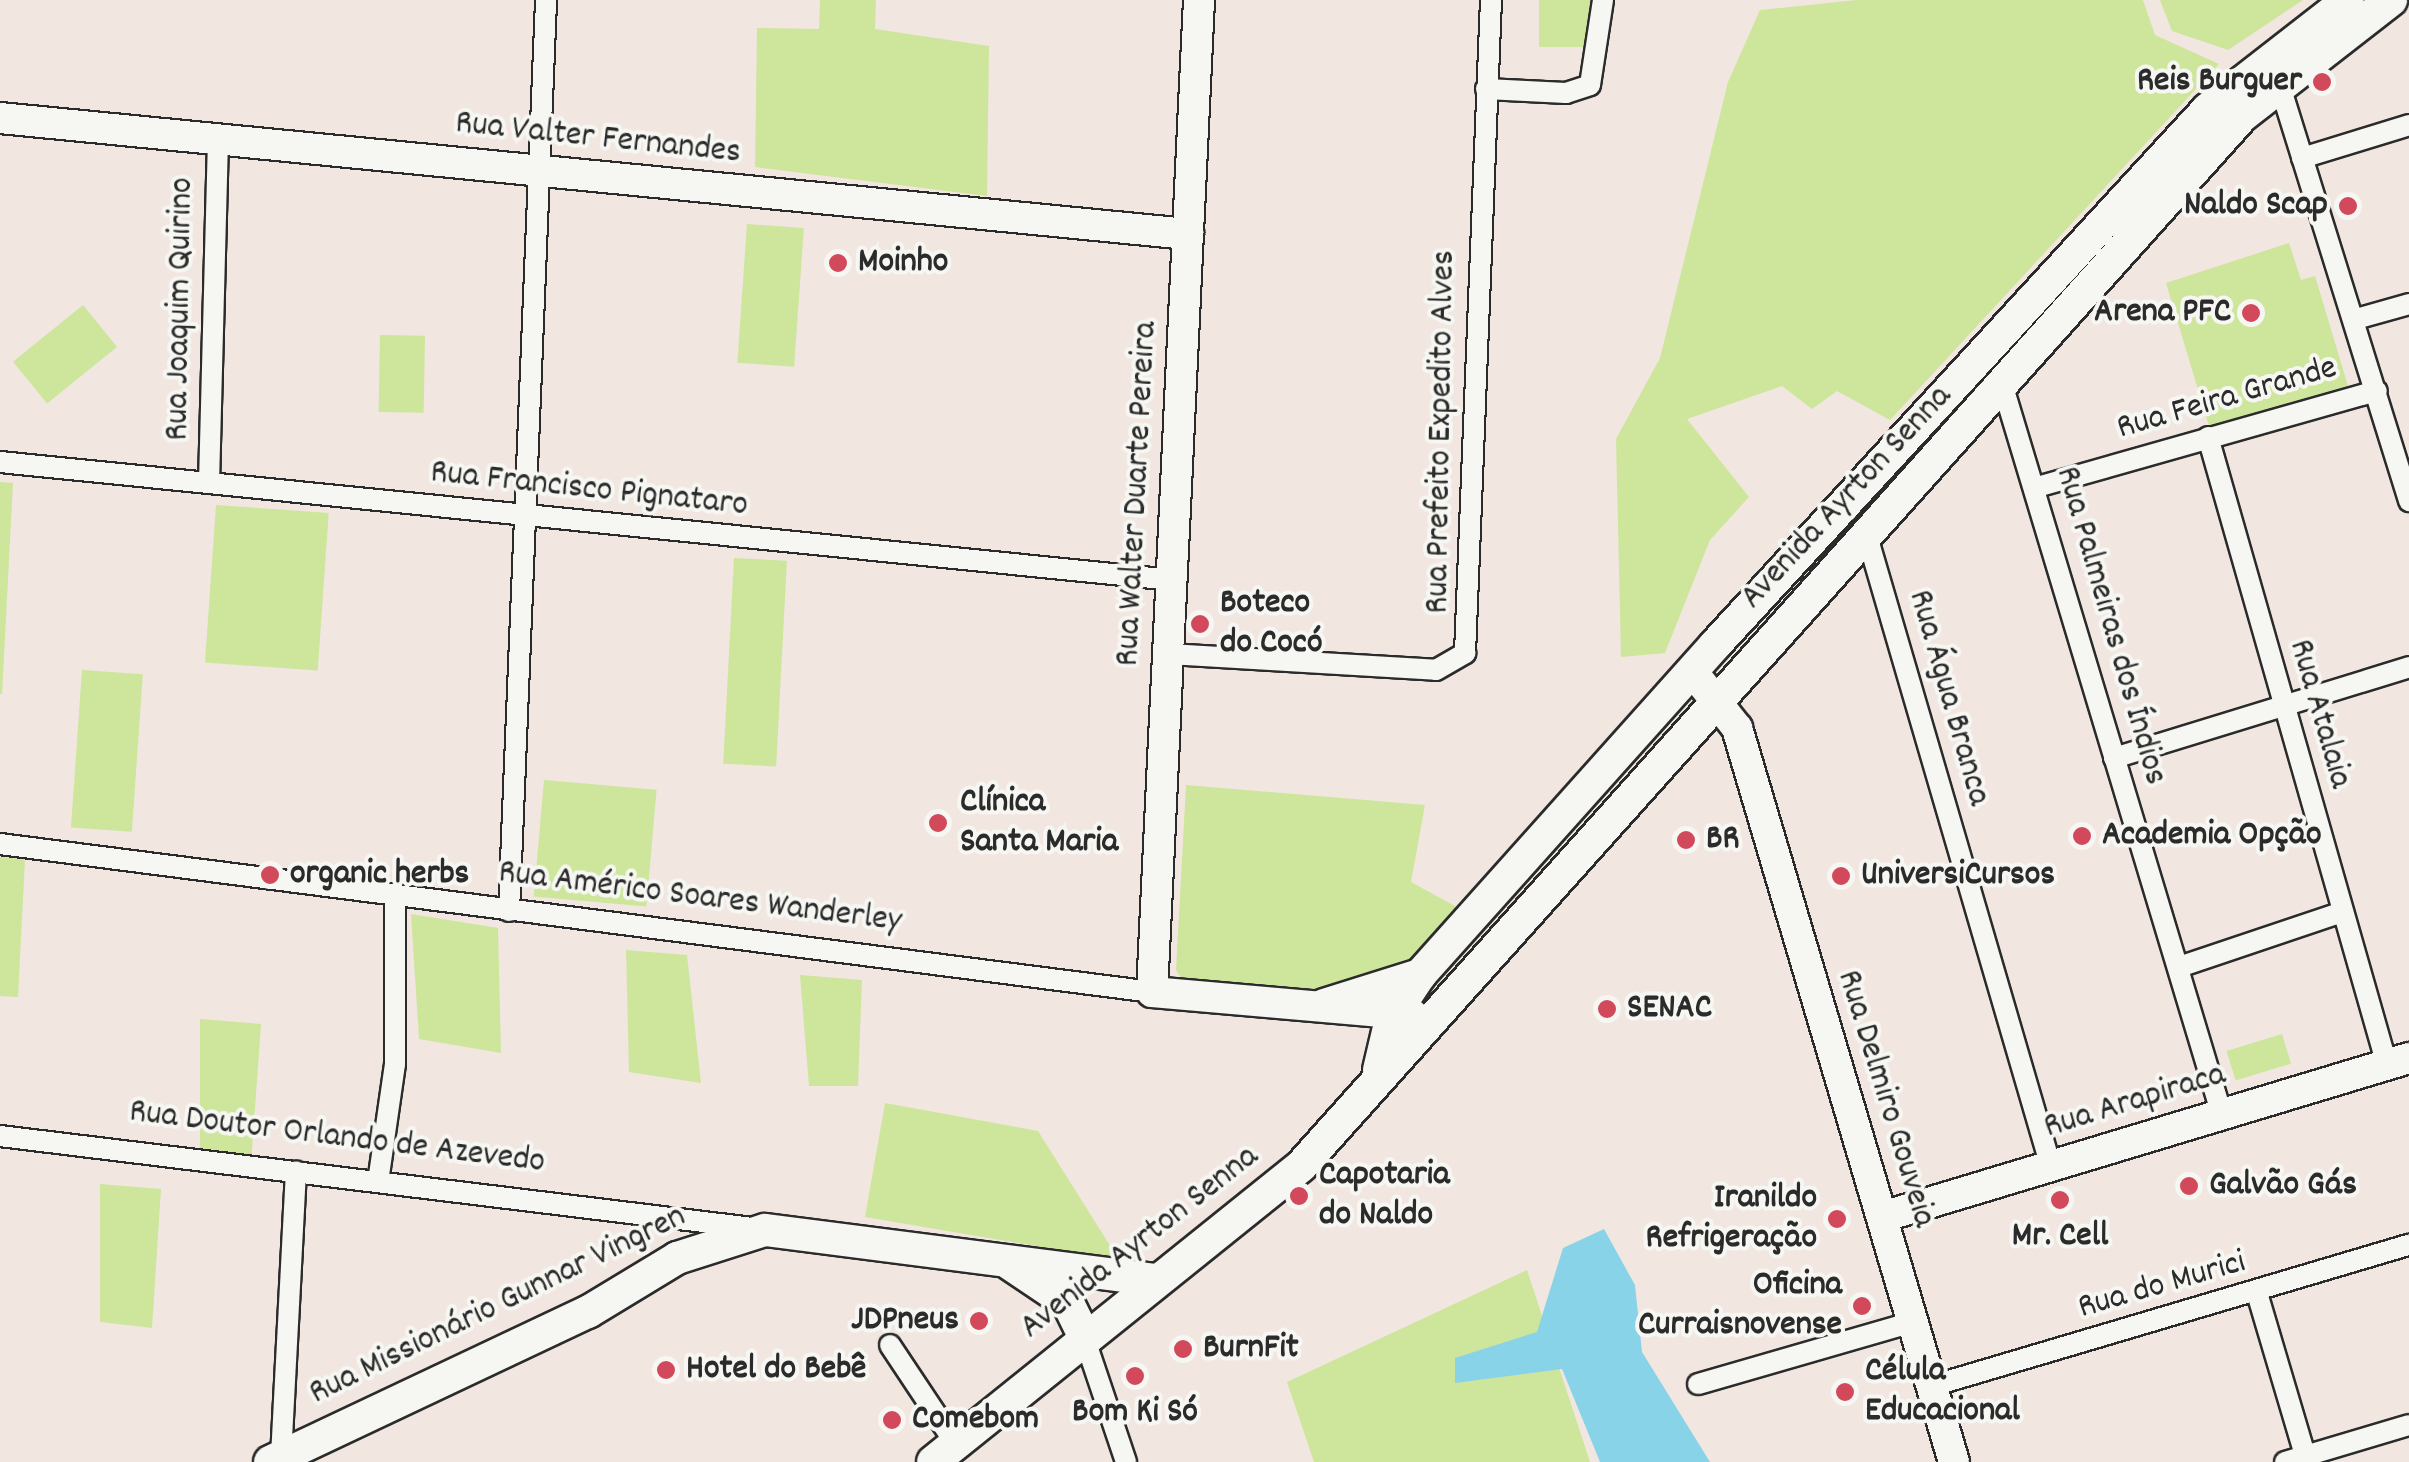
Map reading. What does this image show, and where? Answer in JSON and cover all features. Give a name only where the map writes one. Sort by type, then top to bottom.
[{"type":"main road","name":"Rua Walter Duarte Pereira","points":[[1152,992],[1199,0]]},
{"type":"main road","name":"Avenida Ayrton Senna","points":[[1386,1065],[1391,1019],[1420,975],[1692,671],[2037,306],[2228,90],[2348,0]]},
{"type":"main road","name":"Avenida Ayrton Senna","points":[[944,1453],[1084,1334],[1276,1190],[2279,83],[2392,0]]},
{"type":"main road","name":"Rua Valter Fernandes","points":[[0,118],[218,136],[1188,234]]},
{"type":"main road","points":[[2026,360],[2016,344],[2037,306]]},
{"type":"main road","name":"Rua Delmiro Gouveia","points":[[1692,671],[1710,708],[1744,759],[1954,1462]]},
{"type":"main road","points":[[1324,1005],[1420,975]]},
{"type":"main road","name":"Rua Américo Soares Wanderley","points":[[1152,992],[1324,1005],[1391,1019],[1441,1010]]},
{"type":"main road","name":"Rua Arapiraca","points":[[1882,1217],[2398,1062]]},
{"type":"main road","name":"Rua Doutor Orlando de Azevedo","points":[[765,1230],[1154,1280]]},
{"type":"main road","name":"Rua Missionário Gunnar Vingren","points":[[275,1460],[588,1312],[677,1258],[765,1230]]},
{"type":"main road","points":[[1004,1259],[1068,1303],[1084,1334]]},
{"type":"street","points":[[508,911],[546,0]]},
{"type":"street","name":"Rua Prefeito Expedito Alves","points":[[1168,654],[1436,670],[1465,654],[1491,0]]},
{"type":"street","points":[[1486,89],[1566,93],[1590,85],[1603,0]]},
{"type":"street","points":[[2279,83],[2408,494]]},
{"type":"street","points":[[2302,158],[2409,125]]},
{"type":"street","name":"Rua Joaquim Quirino","points":[[209,483],[218,136]]},
{"type":"street","points":[[2356,319],[2409,304]]},
{"type":"street","name":"Rua Palmeiras dos Índios","points":[[2003,387],[2037,487],[2222,1115]]},
{"type":"street","name":"Rua Feira Grande","points":[[2037,487],[2377,392]]},
{"type":"street","name":"Rua Atalaia","points":[[2208,437],[2342,912],[2398,1062]]},
{"type":"street","name":"Rua Francisco Pignataro","points":[[0,462],[1171,580]]},
{"type":"street","name":"Rua Água Branca","points":[[1866,536],[2051,1167]]},
{"type":"street","points":[[2114,758],[2409,667]]},
{"type":"street","name":"Rua Américo Soares Wanderley","points":[[0,844],[1152,992]]},
{"type":"street","points":[[378,1182],[396,1048],[395,894]]},
{"type":"street","points":[[2179,967],[2342,912]]},
{"type":"street","name":"Rua Doutor Orlando de Azevedo","points":[[0,1136],[765,1230]]},
{"type":"street","points":[[275,1460],[296,1172]]},
{"type":"street","points":[[665,1218],[680,1237],[677,1258]]},
{"type":"street","name":"Rua do Murici","points":[[1932,1386],[2409,1245]]},
{"type":"street","points":[[2257,1293],[2299,1460],[2409,1425]]},
{"type":"street","points":[[1698,1384],[1913,1322]]},
{"type":"street","points":[[1084,1334],[1126,1462]]},
{"type":"street","points":[[890,1345],[944,1453]]},
{"type":"green space","points":[[820,0],[876,0],[875,29],[989,46],[987,196],[755,167],[757,28],[819,29]]},
{"type":"green space","points":[[1539,0],[1596,0],[1596,47],[1539,47]]},
{"type":"green space","points":[[1856,0],[2143,0],[2155,35],[2219,64],[1890,420],[1837,391],[1812,409],[1782,386],[1687,419],[1749,497],[1710,540],[1665,653],[1621,657],[1616,439],[1660,358],[1728,82],[1760,10]]},
{"type":"green space","points":[[2160,0],[2303,0],[2228,50],[2172,31]]},
{"type":"green space","points":[[747,224],[804,228],[794,367],[737,363]]},
{"type":"green space","name":"Arena PFC","points":[[2289,243],[2301,280],[2315,276],[2348,386],[2209,426],[2166,283]]},
{"type":"green space","points":[[83,305],[117,347],[47,404],[13,362]]},
{"type":"green space","points":[[380,335],[425,336],[424,413],[379,412]]},
{"type":"green space","points":[[0,482],[13,483],[2,694],[0,694]]},
{"type":"green space","points":[[216,505],[329,513],[318,670],[205,663]]},
{"type":"green space","points":[[734,558],[787,561],[776,766],[723,764]]},
{"type":"green space","points":[[82,670],[143,674],[132,832],[71,828]]},
{"type":"green space","points":[[544,780],[657,790],[646,906],[534,897]]},
{"type":"green space","points":[[1186,785],[1425,805],[1411,882],[1466,912],[1413,969],[1311,994],[1187,987],[1176,970]]},
{"type":"green space","points":[[0,857],[25,859],[18,997],[0,996]]},
{"type":"green space","points":[[411,914],[498,928],[501,1053],[419,1039]]},
{"type":"green space","points":[[626,950],[687,955],[701,1083],[629,1072]]},
{"type":"green space","points":[[800,975],[862,980],[858,1086],[809,1086]]},
{"type":"green space","points":[[200,1019],[261,1024],[251,1163],[200,1157]]},
{"type":"green space","points":[[2282,1034],[2291,1064],[2236,1081],[2227,1051]]},
{"type":"green space","points":[[885,1103],[1038,1131],[1119,1260],[865,1217]]},
{"type":"green space","points":[[100,1184],[161,1189],[152,1328],[100,1322]]},
{"type":"green space","points":[[1527,1270],[1590,1462],[1314,1462],[1287,1382]]},
{"type":"water","points":[[1604,1229],[1635,1285],[1642,1352],[1710,1462],[1600,1462],[1562,1369],[1455,1383],[1455,1358],[1537,1332],[1563,1248]]},
{"type":"place","name":"Reis Burguer","points":[[2322,82]]},
{"type":"place","name":"Naldo Scap","points":[[2348,206]]},
{"type":"place","name":"Moinho","points":[[838,263]]},
{"type":"place","name":"Arena PFC","points":[[2251,313]]},
{"type":"place","name":"Boteco do Cocó","points":[[1200,624]]},
{"type":"place","name":"Clínica Santa Maria","points":[[938,823]]},
{"type":"place","name":"Academia Opção","points":[[2082,836]]},
{"type":"place","name":"BR","points":[[1686,840]]},
{"type":"place","name":"organic herbs","points":[[270,875]]},
{"type":"place","name":"UniversiCursos","points":[[1841,876]]},
{"type":"place","name":"SENAC","points":[[1607,1009]]},
{"type":"place","name":"Galvão Gás","points":[[2189,1186]]},
{"type":"place","name":"Capotaria do Naldo","points":[[1299,1196]]},
{"type":"place","name":"Mr. Cell","points":[[2060,1200]]},
{"type":"place","name":"Iranildo Refrigeração","points":[[1837,1219]]},
{"type":"place","name":"Oficina Curraisnovense","points":[[1862,1306]]},
{"type":"place","name":"JDPneus","points":[[979,1321]]},
{"type":"place","name":"BurnFit","points":[[1183,1349]]},
{"type":"place","name":"Hotel do Bebê","points":[[666,1370]]},
{"type":"place","name":"Bom Ki Só","points":[[1135,1376]]},
{"type":"place","name":"Célula Educacional","points":[[1845,1392]]},
{"type":"place","name":"Comebom","points":[[892,1420]]}]
